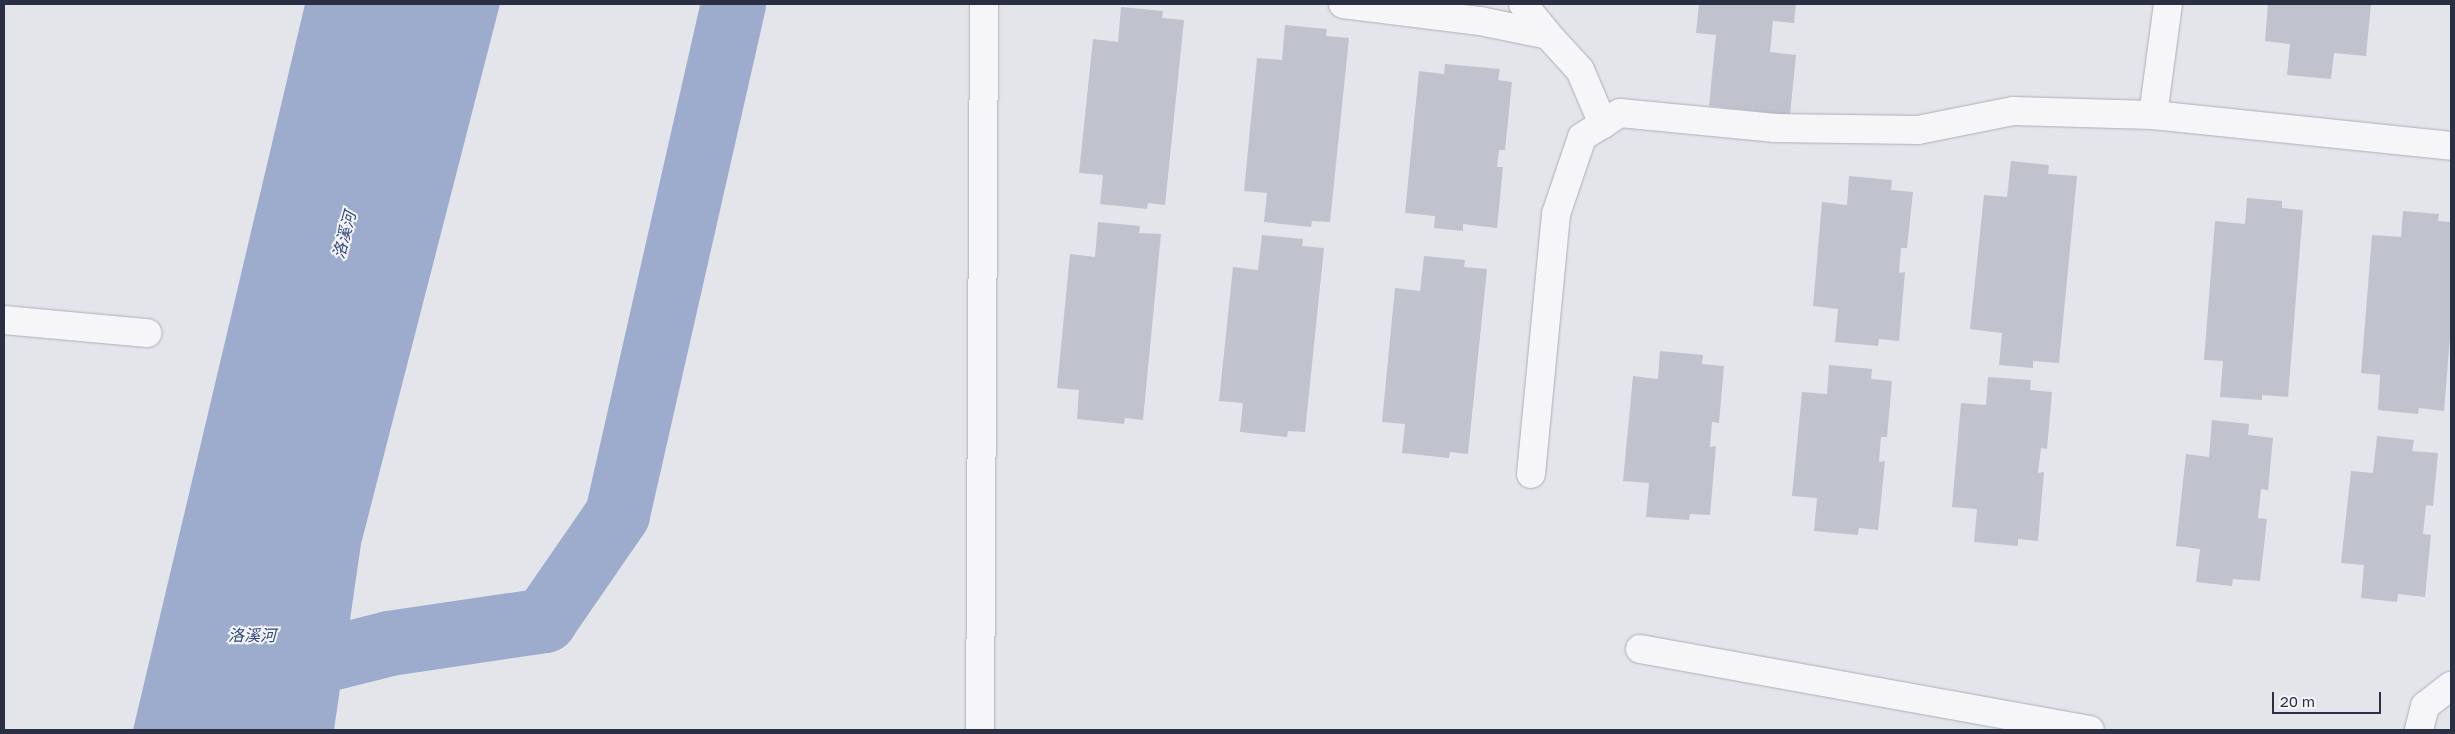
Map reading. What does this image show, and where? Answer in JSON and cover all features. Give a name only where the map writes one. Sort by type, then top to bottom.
[{"type":"street","points":[[980,730],[984,4]]},
{"type":"street","points":[[1343,4],[1480,22],[1548,35]]},
{"type":"street","points":[[1523,4],[1580,70],[1603,124]]},
{"type":"street","points":[[2154,115],[2168,4]]},
{"type":"street","points":[[1531,474],[1556,214],[1582,137],[1620,114],[1775,128],[1918,130],[2013,111],[2154,115],[2451,146]]},
{"type":"street","points":[[4,320],[147,333]]},
{"type":"street","points":[[1640,649],[2090,730]]},
{"type":"street","points":[[2419,730],[2426,706],[2451,686]]},
{"type":"water","name":"洛溪河","points":[[305,4],[500,4],[361,544],[334,730],[133,730]]},
{"type":"building","points":[[1699,4],[1796,4],[1794,23],[1773,21],[1770,52],[1796,55],[1790,115],[1709,106],[1716,35],[1696,33]]},
{"type":"building","points":[[2268,4],[2371,4],[2366,56],[2334,53],[2331,79],[2287,75],[2290,44],[2265,41]]},
{"type":"building","points":[[1121,7],[1163,11],[1162,18],[1184,20],[1165,205],[1148,203],[1147,209],[1100,204],[1103,175],[1079,173],[1093,39],[1118,42]]},
{"type":"building","points":[[1285,25],[1327,29],[1326,36],[1349,38],[1330,222],[1312,221],[1311,227],[1264,222],[1267,193],[1244,191],[1257,58],[1282,60]]},
{"type":"building","points":[[1445,64],[1500,69],[1498,80],[1512,82],[1505,150],[1499,150],[1497,167],[1503,167],[1497,228],[1463,224],[1463,231],[1434,228],[1435,216],[1405,213],[1419,71],[1444,74]]},
{"type":"building","points":[[2011,161],[2049,165],[2048,174],[2077,176],[2059,363],[2033,361],[2033,368],[1999,365],[2002,333],[1970,329],[1984,195],[2007,197]]},
{"type":"building","points":[[1849,176],[1892,180],[1891,190],[1913,192],[1907,248],[1901,248],[1899,273],[1905,272],[1899,341],[1879,339],[1878,346],[1835,342],[1838,309],[1813,306],[1822,202],[1847,205]]},
{"type":"building","points":[[2247,198],[2282,201],[2282,208],[2303,210],[2288,397],[2262,395],[2262,400],[2220,397],[2223,361],[2204,360],[2215,221],[2245,224]]},
{"type":"building","points":[[2403,211],[2439,214],[2438,221],[2451,222],[2451,325],[2444,411],[2419,408],[2418,414],[2378,410],[2380,375],[2361,373],[2372,235],[2401,237]]},
{"type":"building","points":[[1098,222],[1140,226],[1139,233],[1161,234],[1143,420],[1125,418],[1124,424],[1077,419],[1079,390],[1057,388],[1070,254],[1095,257]]},
{"type":"building","points":[[1262,235],[1303,239],[1302,246],[1324,248],[1305,432],[1288,431],[1287,437],[1240,432],[1243,403],[1219,401],[1233,267],[1258,270]]},
{"type":"building","points":[[1424,256],[1465,260],[1464,267],[1487,269],[1468,454],[1450,452],[1449,458],[1402,453],[1405,424],[1382,422],[1395,288],[1420,291]]},
{"type":"building","points":[[1660,351],[1703,355],[1702,364],[1724,366],[1719,423],[1712,422],[1710,447],[1716,446],[1710,515],[1690,514],[1689,520],[1646,517],[1649,483],[1623,481],[1633,376],[1658,379]]},
{"type":"building","points":[[1829,365],[1872,369],[1871,379],[1892,381],[1887,437],[1881,437],[1879,462],[1885,461],[1878,530],[1859,528],[1858,535],[1814,531],[1817,498],[1792,496],[1802,392],[1827,394]]},
{"type":"building","points":[[1988,377],[2031,380],[2030,390],[2052,392],[2047,449],[2041,448],[2038,473],[2044,472],[2038,541],[2018,539],[2018,546],[1974,542],[1977,509],[1952,507],[1961,403],[1986,405]]},
{"type":"building","points":[[2212,420],[2249,424],[2248,435],[2273,438],[2268,490],[2261,489],[2258,518],[2267,519],[2260,581],[2233,579],[2232,586],[2196,582],[2200,549],[2176,546],[2186,454],[2209,457]]},
{"type":"building","points":[[2377,436],[2414,440],[2412,451],[2438,453],[2433,506],[2426,505],[2423,534],[2431,535],[2425,597],[2398,594],[2397,602],[2361,598],[2364,565],[2341,563],[2351,471],[2373,473]]},
{"type":"waterway","points":[[258,676],[389,643],[544,620],[617,514],[733,4]]}]
